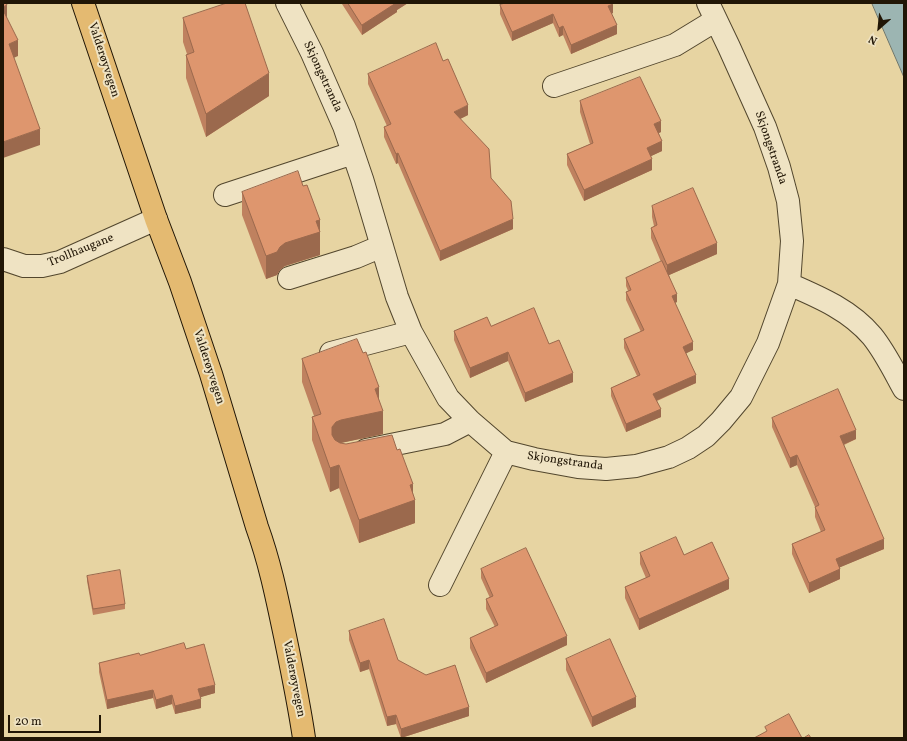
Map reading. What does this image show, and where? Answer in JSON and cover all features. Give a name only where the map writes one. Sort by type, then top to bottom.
[{"type":"main road","name":"Valderøyvegen","points":[[83,3],[156,219],[180,282],[211,374],[257,527],[266,551],[274,580],[299,704],[304,738]]},
{"type":"street","name":"Skjongstranda","points":[[287,3],[312,53],[344,126],[362,178],[397,297],[411,332],[448,398],[470,421],[506,452],[534,459],[578,466],[606,469],[636,466],[669,457],[688,448],[706,436],[741,397],[768,344],[789,284],[792,241],[788,201],[779,167],[765,127],[712,11],[675,45],[554,86]]},
{"type":"street","points":[[225,195],[353,153]]},
{"type":"street","name":"Trollhaugane","points":[[3,259],[24,266],[42,266],[60,262],[156,219]]},
{"type":"street","points":[[289,278],[356,257],[382,246]]},
{"type":"street","points":[[789,284],[833,304],[856,320],[872,336],[882,350],[904,389]]},
{"type":"street","points":[[309,358],[411,332]]},
{"type":"street","points":[[344,455],[445,434],[470,421]]},
{"type":"street","points":[[440,585],[506,452]]},
{"type":"water","points":[[872,3],[904,3],[904,77]]},
{"type":"building","points":[[3,3],[6,3],[7,5],[3,7]]},
{"type":"building","points":[[227,3],[245,3],[269,73],[206,114],[186,55],[194,52],[183,18]]},
{"type":"building","points":[[348,3],[396,3],[362,25]]},
{"type":"building","points":[[505,3],[613,3],[608,6],[617,25],[571,45],[563,26],[559,28],[553,14],[512,32],[500,5]]},
{"type":"building","points":[[3,10],[18,40],[9,44],[40,129],[3,142]]},
{"type":"building","points":[[436,43],[443,61],[448,59],[468,105],[454,112],[489,149],[491,178],[511,201],[513,219],[440,251],[398,153],[396,154],[384,127],[391,124],[368,74]]},
{"type":"building","points":[[640,77],[661,121],[654,124],[662,141],[647,148],[652,159],[584,190],[567,154],[593,143],[580,101]]},
{"type":"building","points":[[298,171],[303,186],[307,185],[320,220],[316,221],[320,232],[285,243],[277,252],[266,256],[242,192]]},
{"type":"building","points":[[693,188],[717,243],[667,265],[651,228],[657,225],[652,206]]},
{"type":"building","points":[[662,261],[677,294],[672,296],[693,342],[683,347],[696,375],[653,394],[661,409],[626,424],[611,388],[640,375],[624,339],[644,330],[626,292],[631,290],[626,278]]},
{"type":"building","points":[[534,308],[549,344],[559,340],[573,373],[525,393],[508,352],[470,368],[454,331],[487,317],[491,326]]},
{"type":"building","points":[[357,339],[363,353],[366,352],[379,387],[375,389],[383,411],[336,422],[332,427],[332,435],[335,440],[346,444],[392,435],[397,450],[400,449],[413,484],[410,485],[415,500],[359,520],[339,465],[330,468],[312,417],[321,414],[302,359]]},
{"type":"building","points":[[838,389],[856,430],[840,436],[884,539],[836,559],[840,569],[809,583],[792,544],[825,530],[815,507],[819,505],[797,455],[790,458],[772,418]]},
{"type":"building","points":[[676,537],[684,555],[712,542],[729,579],[639,619],[625,587],[650,576],[640,553]]},
{"type":"building","points":[[526,548],[567,636],[486,673],[470,638],[498,625],[486,599],[493,596],[481,569]]},
{"type":"building","points":[[120,570],[125,604],[93,609],[87,576]]},
{"type":"building","points":[[384,619],[398,660],[426,675],[455,665],[469,707],[401,729],[396,715],[387,717],[369,660],[360,663],[349,631]]},
{"type":"building","points":[[610,639],[636,697],[592,717],[566,659]]},
{"type":"building","points":[[184,643],[186,649],[204,644],[215,685],[198,689],[201,699],[175,706],[172,695],[156,700],[153,690],[107,700],[99,663],[139,653],[140,655]]},
{"type":"building","points":[[789,714],[802,738],[754,738],[767,731],[765,727]]},
{"type":"building","points":[[809,735],[811,738],[804,738]]}]
